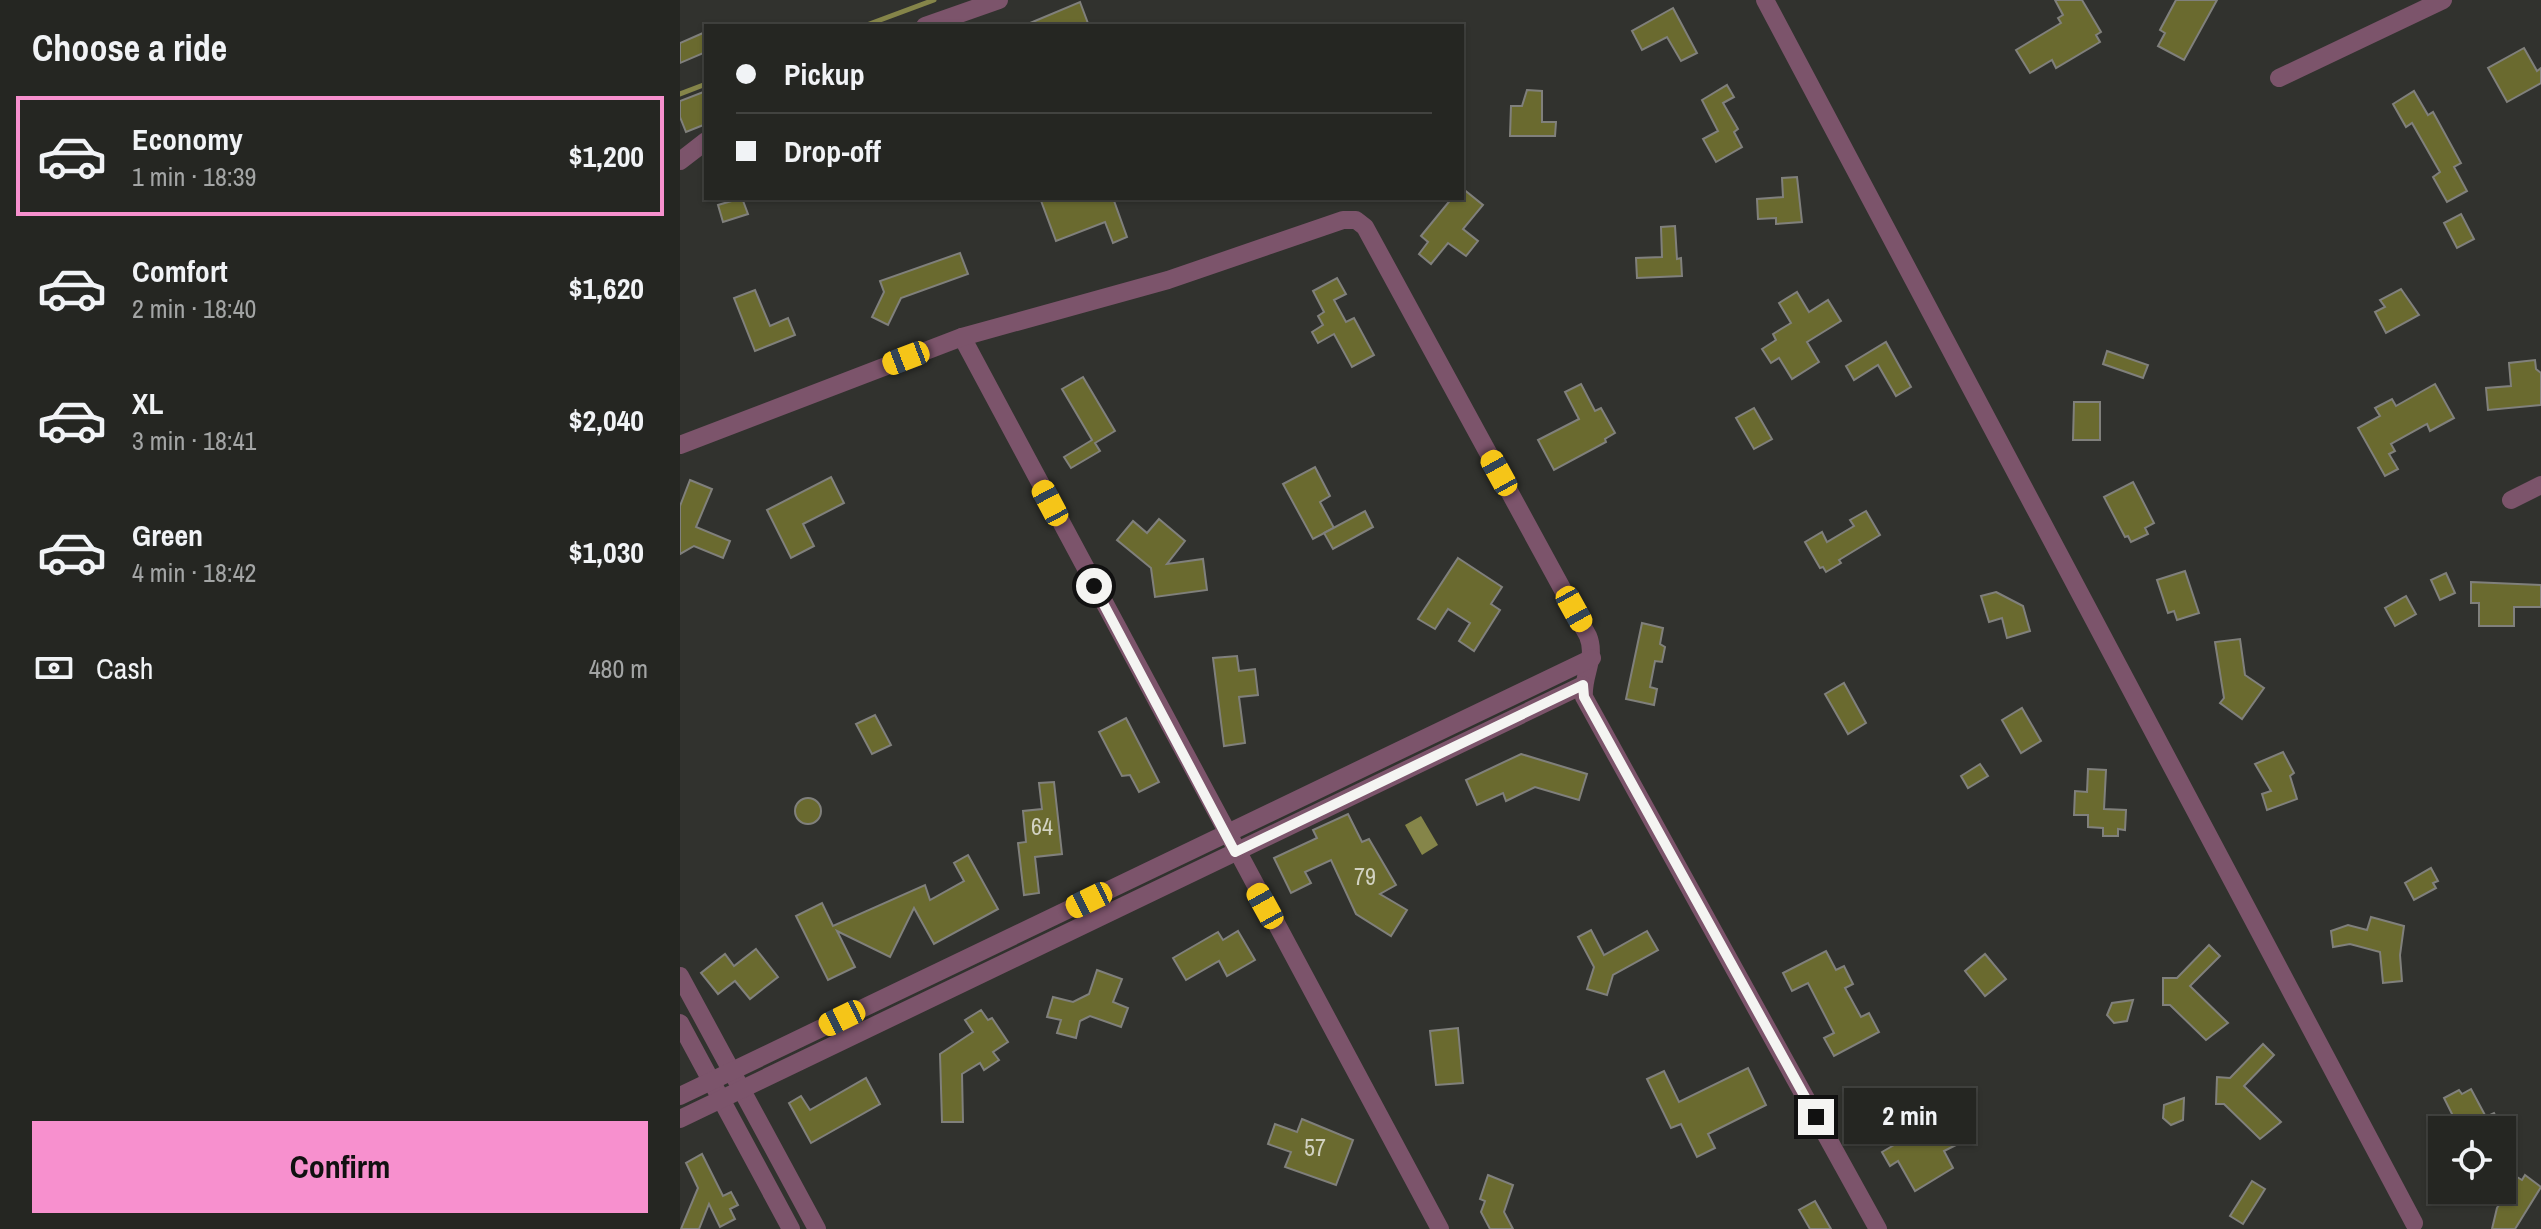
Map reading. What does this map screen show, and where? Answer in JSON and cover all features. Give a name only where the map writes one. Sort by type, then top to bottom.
[{"type":"street","points":[[931,24],[999,0]]},
{"type":"street","points":[[1765,0],[2414,1223]]},
{"type":"street","points":[[2279,78],[2443,0]]},
{"type":"street","points":[[680,161],[704,143]]},
{"type":"street","points":[[680,445],[962,337],[1168,280],[1343,220],[1356,220],[1373,241],[1588,636],[1592,658],[1583,685],[1584,697],[1878,1229]]},
{"type":"street","points":[[962,337],[1235,852],[1440,1229]]},
{"type":"street","points":[[2511,500],[2541,485]]},
{"type":"street","points":[[680,1096],[1592,658]]},
{"type":"street","points":[[680,1119],[1583,685]]},
{"type":"street","points":[[680,976],[817,1229]]},
{"type":"street","points":[[680,1023],[791,1229]]},
{"type":"shaded area","points":[[1421,816],[1438,845],[1422,855],[1405,825]]},
{"type":"building","points":[[2055,0],[2082,0],[2101,32],[2096,35],[2100,42],[2056,68],[2052,60],[2030,73],[2016,50],[2061,23],[2058,18],[2063,15]]},
{"type":"building","points":[[2176,0],[2217,0],[2184,60],[2158,46],[2165,33],[2160,30]]},
{"type":"building","points":[[1080,2],[1088,24],[1028,24]]},
{"type":"building","points":[[1673,8],[1697,53],[1681,61],[1667,37],[1642,50],[1632,31]]},
{"type":"building","points":[[703,33],[704,53],[680,63],[680,43]]},
{"type":"building","points":[[2524,48],[2537,71],[2541,68],[2541,83],[2507,102],[2488,68]]},
{"type":"building","points":[[1727,85],[1734,97],[1723,103],[1738,129],[1734,132],[1742,147],[1716,162],[1703,139],[1718,131],[1702,100]]},
{"type":"building","points":[[1527,90],[1542,91],[1542,122],[1556,122],[1555,136],[1510,136],[1511,106],[1522,106]]},
{"type":"building","points":[[2414,91],[2428,115],[2433,112],[2461,163],[2454,167],[2467,191],[2447,202],[2433,177],[2440,172],[2412,123],[2406,127],[2393,104]]},
{"type":"building","points":[[704,92],[704,125],[686,132],[680,117],[680,101]]},
{"type":"building","points":[[1797,177],[1802,222],[1776,224],[1776,218],[1758,219],[1757,199],[1783,197],[1782,178]]},
{"type":"building","points":[[1464,190],[1483,205],[1463,229],[1478,241],[1466,256],[1448,243],[1431,264],[1419,254],[1428,242],[1421,236],[1450,200],[1464,200]]},
{"type":"building","points":[[743,200],[748,214],[723,222],[718,205]]},
{"type":"building","points":[[1041,200],[1114,200],[1127,237],[1113,243],[1105,222],[1056,241]]},
{"type":"building","points":[[2461,214],[2474,239],[2457,248],[2444,223]]},
{"type":"building","points":[[1675,226],[1677,259],[1681,258],[1682,276],[1637,278],[1636,258],[1662,257],[1661,227]]},
{"type":"building","points":[[960,253],[968,274],[901,298],[888,325],[872,317],[884,292],[880,281]]},
{"type":"building","points":[[1337,278],[1346,294],[1334,300],[1346,322],[1354,318],[1374,355],[1352,367],[1334,334],[1318,343],[1312,332],[1323,325],[1318,316],[1324,312],[1313,291]]},
{"type":"building","points":[[2401,289],[2419,315],[2386,333],[2375,312],[2385,307],[2380,300]]},
{"type":"building","points":[[755,290],[770,326],[788,318],[795,335],[755,351],[734,298]]},
{"type":"building","points":[[1797,292],[1809,312],[1828,300],[1841,321],[1807,342],[1819,362],[1792,379],[1779,358],[1771,363],[1762,349],[1776,340],[1773,334],[1791,323],[1779,303]]},
{"type":"building","points":[[1886,342],[1911,387],[1896,396],[1878,365],[1854,380],[1846,366]]},
{"type":"building","points":[[2107,351],[2148,365],[2143,378],[2103,364]]},
{"type":"building","points":[[2535,360],[2536,369],[2541,373],[2541,405],[2488,410],[2486,388],[2511,386],[2509,363]]},
{"type":"building","points":[[1083,377],[1115,431],[1095,443],[1100,451],[1071,468],[1064,457],[1092,440],[1062,389]]},
{"type":"building","points":[[1581,384],[1595,411],[1601,408],[1615,433],[1605,439],[1606,442],[1554,470],[1538,440],[1579,419],[1565,392]]},
{"type":"building","points":[[2435,384],[2454,418],[2430,431],[2427,424],[2391,444],[2395,451],[2389,454],[2398,469],[2385,476],[2358,428],[2380,416],[2375,408],[2392,399],[2396,406]]},
{"type":"building","points":[[2074,402],[2100,402],[2100,440],[2073,440]]},
{"type":"building","points":[[1754,408],[1772,439],[1754,449],[1736,418]]},
{"type":"building","points":[[1315,467],[1330,496],[1320,502],[1334,528],[1313,539],[1283,484]]},
{"type":"building","points":[[831,477],[844,503],[803,524],[814,546],[791,558],[767,510]]},
{"type":"building","points":[[690,480],[712,489],[696,527],[730,541],[723,558],[694,546],[680,554],[680,506]]},
{"type":"building","points":[[2133,482],[2154,523],[2145,528],[2148,534],[2131,542],[2128,536],[2125,537],[2104,497]]},
{"type":"building","points":[[1365,511],[1373,527],[1333,549],[1324,533]]},
{"type":"building","points":[[1866,511],[1880,535],[1839,560],[1841,563],[1826,572],[1823,567],[1820,568],[1805,542],[1822,532],[1827,542],[1854,526],[1850,520]]},
{"type":"building","points":[[1159,519],[1185,541],[1167,564],[1203,559],[1207,590],[1155,597],[1151,568],[1117,540],[1133,521],[1147,533]]},
{"type":"building","points":[[1458,558],[1502,587],[1491,604],[1500,610],[1474,651],[1459,641],[1470,623],[1448,609],[1435,629],[1418,619]]},
{"type":"building","points":[[2185,571],[2199,613],[2177,620],[2174,611],[2168,613],[2157,580]]},
{"type":"building","points":[[2446,573],[2455,593],[2440,600],[2431,580]]},
{"type":"building","points":[[2471,582],[2541,585],[2541,607],[2514,607],[2514,626],[2479,626],[2479,603],[2471,603]]},
{"type":"building","points":[[1996,592],[2023,606],[2030,631],[2007,638],[2002,618],[1989,622],[1981,596]]},
{"type":"building","points":[[2406,596],[2416,614],[2395,626],[2385,608]]},
{"type":"building","points":[[1642,623],[1663,628],[1660,644],[1665,647],[1662,662],[1655,661],[1650,687],[1657,689],[1654,705],[1626,699]]},
{"type":"building","points":[[2240,639],[2245,675],[2264,688],[2242,719],[2220,703],[2224,698],[2215,642]]},
{"type":"building","points":[[1237,656],[1239,671],[1255,669],[1258,695],[1239,697],[1245,743],[1224,746],[1213,658]]},
{"type":"building","points":[[1844,683],[1866,723],[1848,734],[1825,694]]},
{"type":"building","points":[[2022,708],[2041,741],[2021,753],[2002,720]]},
{"type":"building","points":[[875,715],[891,745],[872,754],[856,724]]},
{"type":"building","points":[[1126,718],[1159,782],[1139,792],[1130,775],[1122,776],[1099,732]]},
{"type":"building","points":[[2283,752],[2294,773],[2290,776],[2297,799],[2267,810],[2262,794],[2271,791],[2255,764]]},
{"type":"building","points":[[1521,754],[1587,774],[1579,800],[1535,787],[1506,801],[1503,793],[1477,805],[1466,780]]},
{"type":"building","points":[[1980,764],[1988,776],[1968,788],[1961,776]]},
{"type":"building","points":[[2088,769],[2106,770],[2104,809],[2126,810],[2125,830],[2118,829],[2118,836],[2103,836],[2103,828],[2088,827],[2088,815],[2074,815],[2075,791],[2087,792]]},
{"type":"building","points":[[1054,782],[1062,854],[1035,857],[1039,893],[1024,895],[1018,843],[1026,842],[1023,811],[1042,809],[1039,783]]},
{"type":"building","points":[[808,798],[817,802],[821,811],[817,820],[808,824],[799,820],[795,811],[799,802]]},
{"type":"building","points":[[1348,814],[1362,842],[1369,839],[1396,885],[1380,894],[1407,910],[1391,936],[1356,914],[1331,860],[1305,872],[1311,883],[1291,893],[1274,858],[1317,838],[1313,830]]},
{"type":"building","points":[[968,855],[998,909],[934,944],[914,908],[890,957],[837,931],[855,967],[828,980],[796,916],[822,903],[833,926],[925,885],[930,900],[964,881],[954,863]]},
{"type":"building","points":[[2431,868],[2438,881],[2433,883],[2436,888],[2414,900],[2405,883]]},
{"type":"building","points":[[2371,917],[2404,926],[2400,955],[2402,981],[2383,983],[2380,952],[2350,944],[2333,947],[2331,931],[2348,925],[2367,930]]},
{"type":"building","points":[[1591,930],[1604,955],[1647,931],[1658,950],[1613,975],[1607,995],[1587,989],[1594,967],[1578,937]]},
{"type":"building","points":[[1238,931],[1255,960],[1227,976],[1219,961],[1186,980],[1173,958],[1218,932],[1223,940]]},
{"type":"building","points":[[2209,945],[2220,956],[2190,986],[2228,1023],[2206,1040],[2170,1005],[2163,1005],[2163,978],[2177,978]]},
{"type":"building","points":[[756,949],[778,977],[750,999],[735,981],[718,994],[701,973],[725,954],[734,966]]},
{"type":"building","points":[[1826,951],[1836,970],[1844,966],[1853,984],[1845,988],[1861,1017],[1869,1013],[1879,1032],[1834,1056],[1824,1038],[1834,1033],[1808,983],[1792,991],[1783,973]]},
{"type":"building","points":[[1985,954],[2006,979],[1985,996],[1965,971]]},
{"type":"building","points":[[1097,970],[1122,979],[1113,1002],[1128,1008],[1121,1027],[1090,1016],[1080,1021],[1076,1038],[1057,1033],[1061,1020],[1047,1017],[1053,997],[1073,1002],[1089,994]]},
{"type":"building","points":[[2133,1000],[2127,1021],[2114,1023],[2107,1015],[2112,1003]]},
{"type":"building","points":[[981,1010],[988,1020],[992,1018],[1008,1042],[993,1052],[999,1060],[984,1070],[980,1063],[962,1074],[963,1122],[942,1122],[940,1054],[973,1032],[965,1020]]},
{"type":"building","points":[[1458,1028],[1463,1083],[1436,1085],[1430,1031]]},
{"type":"building","points":[[2263,1044],[2274,1055],[2244,1086],[2281,1122],[2260,1139],[2224,1104],[2216,1104],[2217,1077],[2230,1078]]},
{"type":"building","points":[[1748,1068],[1766,1105],[1708,1134],[1715,1148],[1697,1157],[1681,1124],[1671,1128],[1647,1079],[1664,1071],[1679,1102]]},
{"type":"building","points":[[866,1078],[880,1104],[811,1143],[789,1103],[801,1096],[810,1110]]},
{"type":"building","points":[[2471,1089],[2485,1116],[2453,1116],[2444,1098],[2459,1090],[2462,1094]]},
{"type":"building","points":[[2184,1098],[2183,1120],[2171,1125],[2163,1118],[2164,1105]]},
{"type":"building","points":[[1302,1119],[1353,1140],[1336,1185],[1285,1167],[1291,1152],[1268,1144],[1275,1124],[1297,1132]]},
{"type":"building","points":[[1947,1130],[1956,1145],[1944,1151],[1953,1168],[1915,1191],[1898,1161],[1890,1166],[1882,1152],[1915,1133],[1921,1144]]},
{"type":"building","points":[[702,1154],[723,1196],[731,1192],[738,1205],[730,1209],[735,1219],[720,1227],[709,1204],[699,1229],[681,1229],[698,1188],[686,1163]]},
{"type":"building","points":[[1488,1175],[1513,1185],[1504,1212],[1513,1229],[1490,1229],[1481,1212],[1485,1201],[1480,1199]]},
{"type":"building","points":[[2525,1175],[2541,1187],[2515,1229],[2492,1229],[2500,1204],[2516,1204],[2516,1179],[2522,1180]]},
{"type":"building","points":[[2252,1181],[2265,1189],[2243,1224],[2230,1216]]},
{"type":"building","points":[[1815,1201],[1831,1229],[1810,1229],[1799,1210]]},
{"type":"waterway","points":[[869,24],[934,0]]},
{"type":"waterway","points":[[680,94],[704,85]]},
{"type":"route","points":[[1094,586],[1235,852],[1583,685],[1584,697],[1816,1117]]}]
